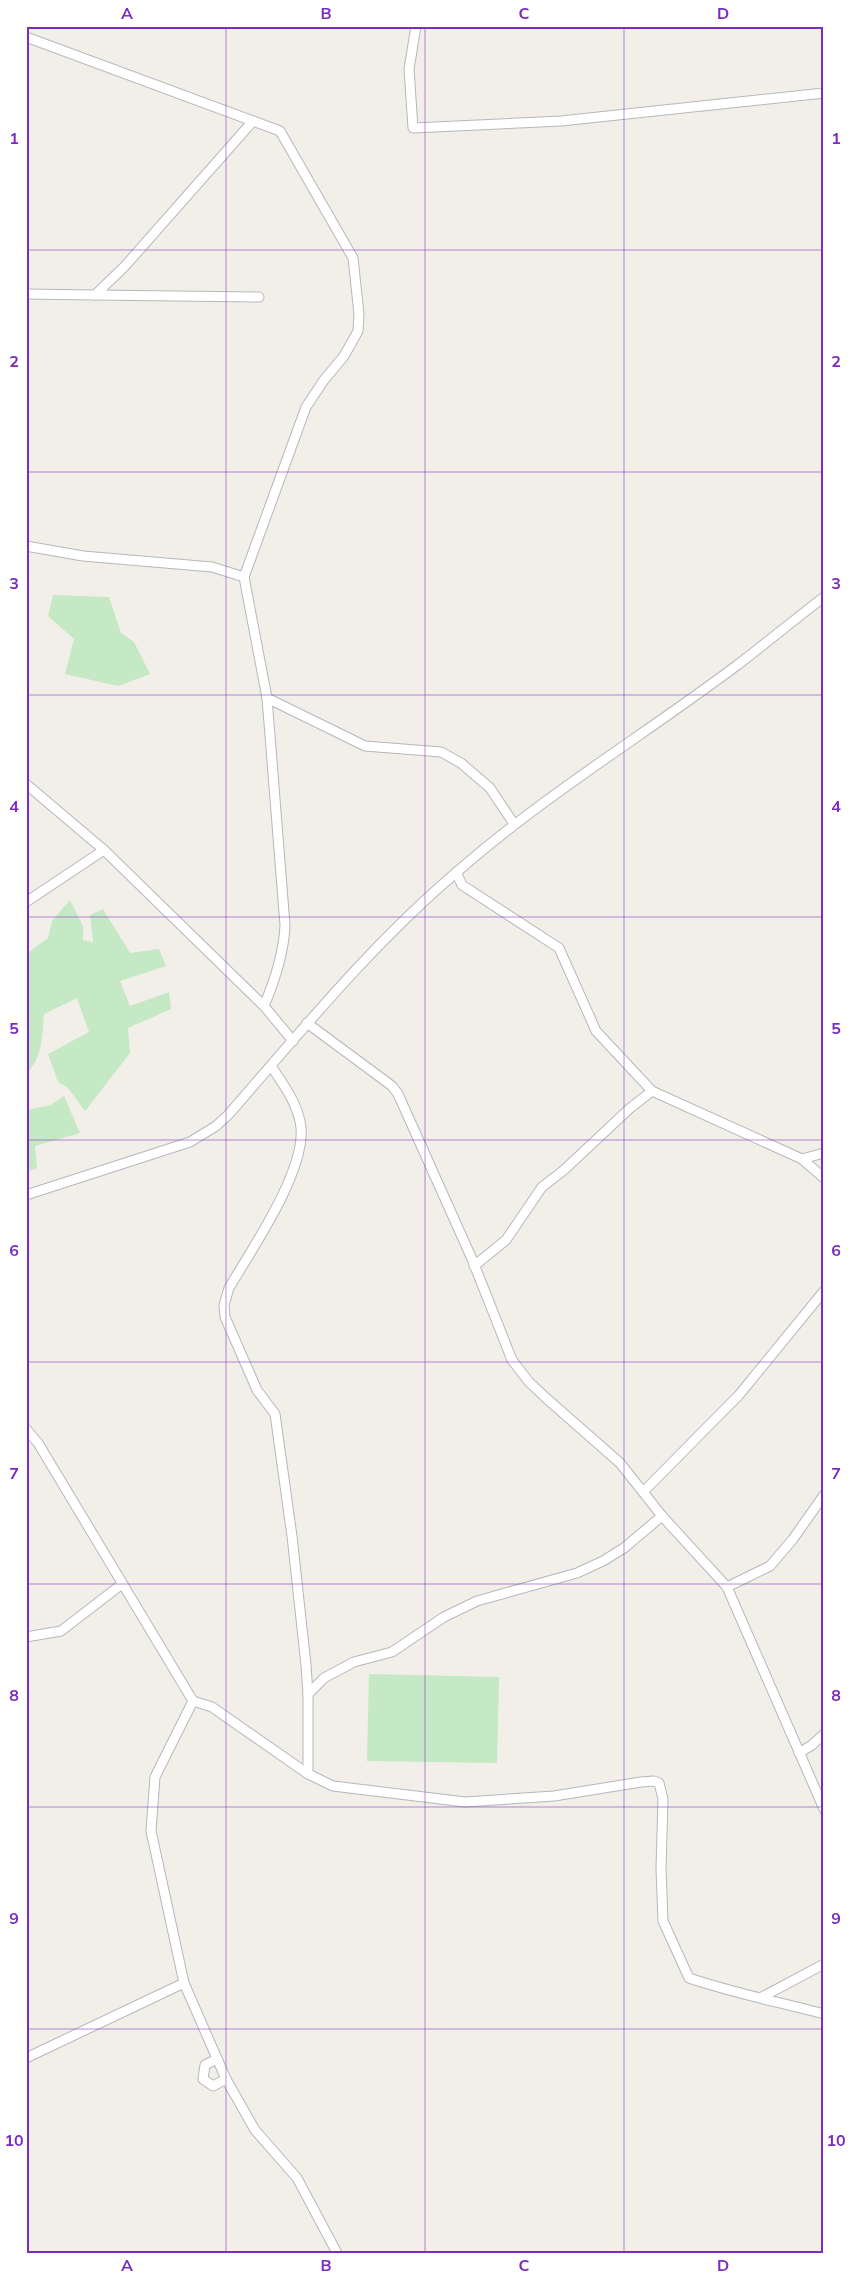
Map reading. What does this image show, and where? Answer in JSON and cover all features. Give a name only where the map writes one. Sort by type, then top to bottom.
[{"type":"street","points":[[416,26],[409,69],[413,128],[561,120],[824,93]]},
{"type":"street","points":[[26,38],[280,131],[353,258],[360,323],[344,356],[306,406],[244,576],[267,698],[285,924],[285,939],[276,979],[264,1006]]},
{"type":"street","points":[[95,295],[125,266],[253,121]]},
{"type":"street","points":[[26,294],[259,297]]},
{"type":"street","points":[[26,546],[83,556],[212,566],[244,576]]},
{"type":"street","points":[[26,1195],[190,1142],[216,1126],[307,1023],[394,932],[456,872],[514,824],[735,666],[824,597]]},
{"type":"street","points":[[267,698],[365,746],[441,752],[460,763],[490,788],[514,824]]},
{"type":"street","points":[[26,784],[104,850],[264,1006],[293,1041]]},
{"type":"street","points":[[26,902],[104,850]]},
{"type":"street","points":[[456,872],[462,885],[559,948],[596,1031],[652,1091],[802,1159],[824,1178]]},
{"type":"street","points":[[307,1023],[392,1086],[398,1094],[474,1266],[512,1360],[529,1382],[620,1462],[662,1516],[727,1587],[824,1809]]},
{"type":"street","points":[[271,1066],[287,1090],[299,1117],[301,1142],[297,1160],[286,1188],[229,1288],[224,1305],[225,1317],[256,1390],[275,1414],[292,1536],[308,1694],[308,1774]]},
{"type":"street","points":[[474,1266],[506,1240],[542,1187],[564,1170],[629,1109],[652,1091]]},
{"type":"street","points":[[802,1159],[824,1153]]},
{"type":"street","points":[[643,1492],[739,1395],[824,1291]]},
{"type":"street","points":[[26,1429],[38,1444],[193,1701],[212,1707],[308,1774],[333,1786],[465,1802],[554,1796],[641,1782],[654,1781],[659,1783],[663,1799],[661,1868],[663,1921],[689,1978],[725,1990],[762,1997],[824,2014]]},
{"type":"street","points":[[727,1587],[770,1566],[793,1539],[824,1494]]},
{"type":"street","points":[[308,1694],[324,1678],[354,1662],[392,1652],[444,1617],[476,1601],[577,1573],[603,1561],[624,1548],[662,1516]]},
{"type":"street","points":[[26,1637],[61,1631],[122,1584]]},
{"type":"street","points":[[193,1701],[155,1777],[151,1831],[184,1983],[226,2079],[255,2130],[297,2178],[337,2253]]},
{"type":"street","points":[[799,1753],[812,1746],[824,1734]]},
{"type":"street","points":[[762,1997],[824,1964]]},
{"type":"street","points":[[26,2058],[184,1983]]},
{"type":"street","points":[[217,2059],[205,2065],[203,2079],[213,2086],[226,2079]]},
{"type":"green space","points":[[53,595],[109,597],[121,633],[134,642],[150,674],[118,686],[65,674],[74,639],[48,616]]},
{"type":"green space","points":[[70,900],[83,926],[83,940],[93,942],[90,915],[103,909],[130,953],[159,949],[166,966],[120,981],[130,1006],[169,992],[171,1009],[128,1028],[130,1053],[85,1111],[68,1088],[58,1082],[48,1054],[89,1032],[77,998],[44,1014],[39,1054],[26,1074],[26,949],[29,952],[48,938],[52,921]]},
{"type":"green space","points":[[64,1096],[80,1133],[35,1146],[37,1168],[26,1172],[26,1106],[27,1110],[51,1105]]},
{"type":"green space","points":[[369,1674],[499,1677],[497,1763],[367,1761]]}]
